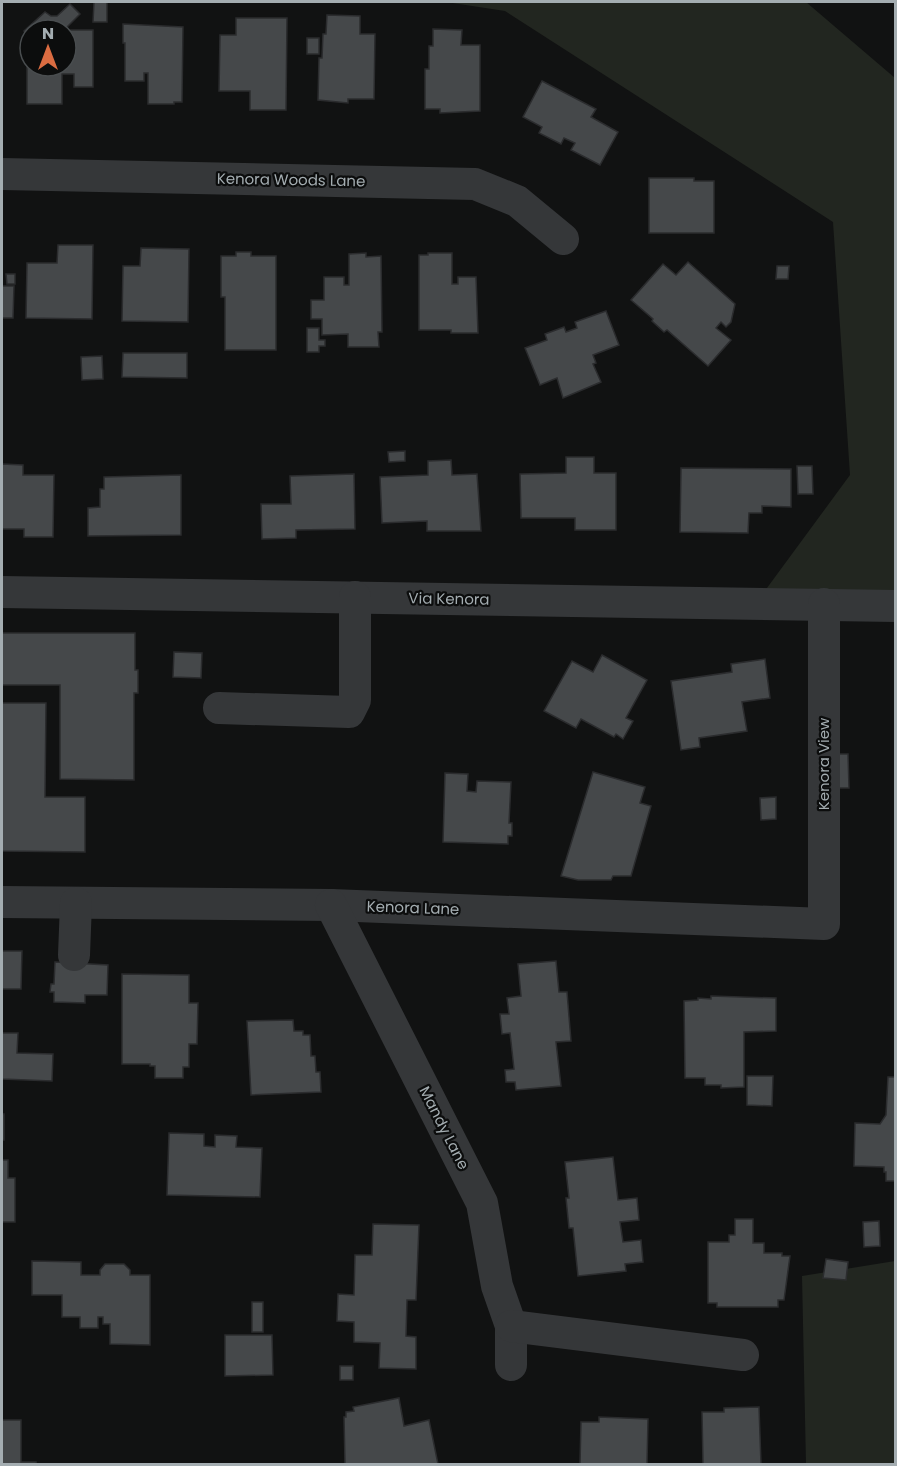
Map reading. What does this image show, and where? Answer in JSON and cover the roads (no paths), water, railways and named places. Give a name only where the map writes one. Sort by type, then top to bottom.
[{"type":"street","name":"Kenora Woods Lane","points":[[2,174],[475,184],[517,201],[563,239]]},
{"type":"street","name":"Via Kenora","points":[[2,592],[896,606]]},
{"type":"street","points":[[219,708],[349,712],[355,700],[355,597]]},
{"type":"street","name":"Kenora View","points":[[824,604],[824,924]]},
{"type":"street","name":"Kenora Lane","points":[[2,902],[331,905],[824,924]]},
{"type":"street","points":[[74,955],[76,903]]},
{"type":"street","name":"Mandy Lane","points":[[331,905],[482,1203],[497,1286],[511,1326],[511,1365]]},
{"type":"street","points":[[511,1326],[743,1355]]}]
